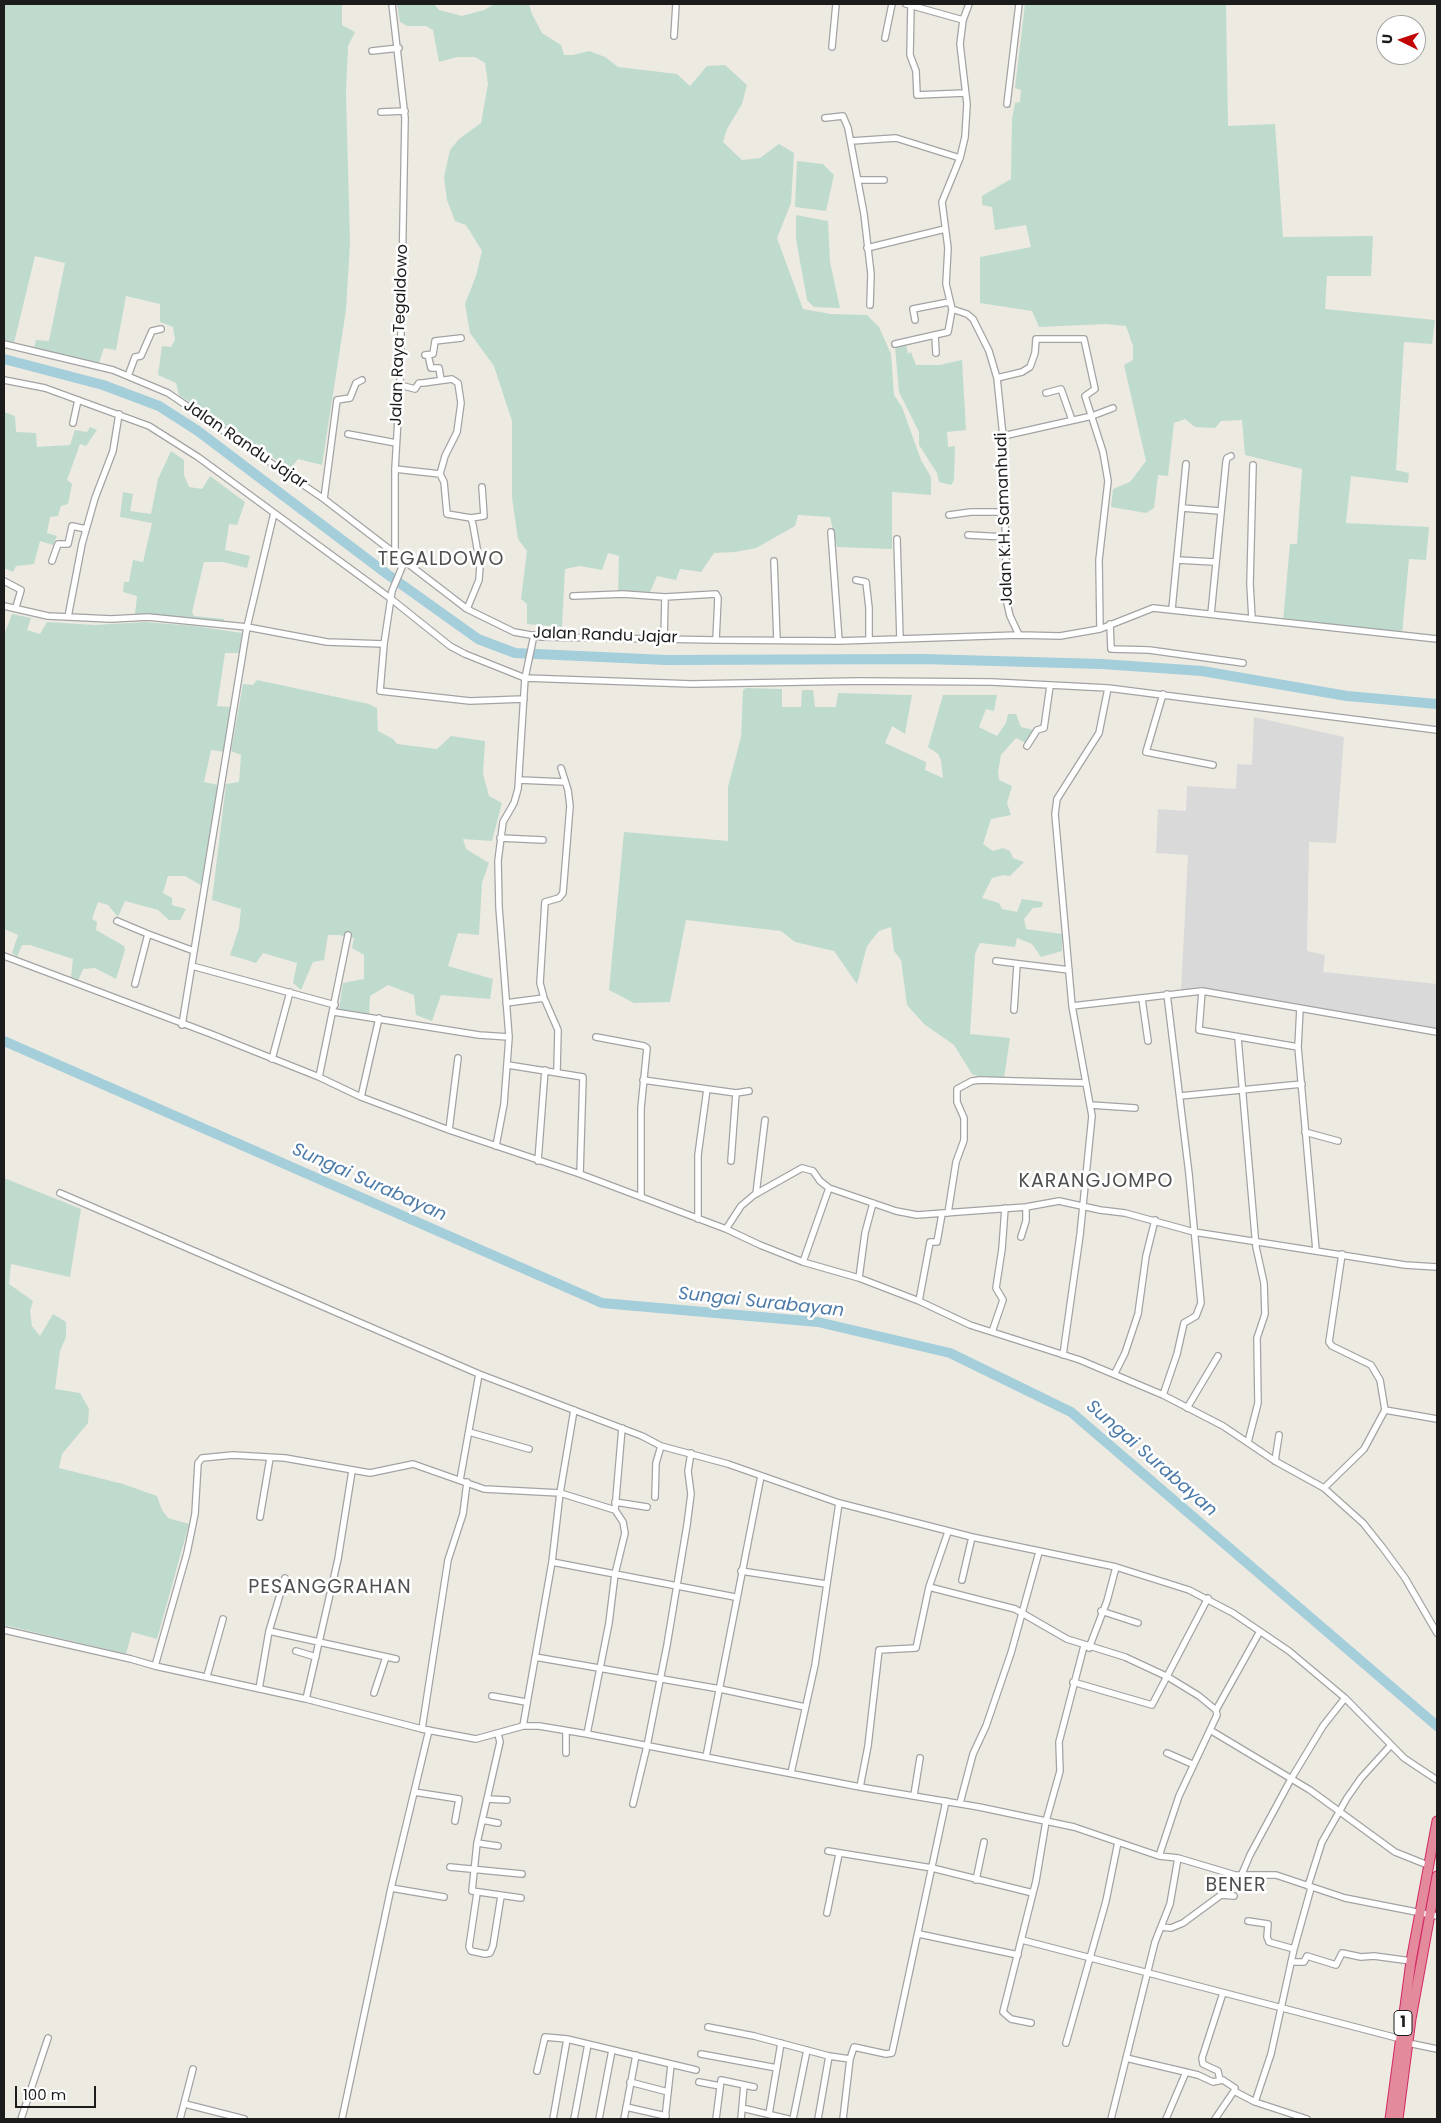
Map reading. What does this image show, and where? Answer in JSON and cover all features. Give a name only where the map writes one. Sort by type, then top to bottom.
[{"type":"highway","name":"1","points":[[1390,2119],[1424,1926],[1422,1913],[1437,1821]]},
{"type":"highway","name":"1","points":[[1398,2119],[1411,1961],[1424,1926],[1434,1916],[1437,1876]]},
{"type":"street","name":"Jalan Raya Tegaldowo","points":[[392,4],[399,48],[405,111],[400,385],[395,469],[394,551]]},
{"type":"street","points":[[674,36],[676,4]]},
{"type":"street","points":[[832,47],[836,4]]},
{"type":"street","points":[[885,38],[892,4]]},
{"type":"street","points":[[963,20],[909,4],[910,55],[916,71],[917,94],[965,93]]},
{"type":"street","points":[[895,344],[948,332],[952,310],[946,284],[948,248],[942,208],[944,193],[960,158],[967,118],[960,44],[963,20],[969,4]]},
{"type":"street","points":[[1007,104],[1019,4]]},
{"type":"street","points":[[372,51],[399,48]]},
{"type":"street","points":[[381,112],[405,111]]},
{"type":"street","points":[[825,118],[844,116],[851,141],[868,248],[871,274],[870,305]]},
{"type":"street","points":[[851,141],[896,138],[960,158]]},
{"type":"street","points":[[858,180],[884,180]]},
{"type":"street","points":[[868,248],[945,229]]},
{"type":"street","points":[[915,320],[913,310],[916,307],[949,302]]},
{"type":"street","name":"Jalan K.H. Samanhudi","points":[[952,310],[967,314],[973,319],[989,351],[998,378],[1003,436],[1003,512],[1008,609],[1019,634]]},
{"type":"street","points":[[129,373],[135,357],[141,356],[152,331],[161,330]]},
{"type":"street","points":[[934,336],[936,353]]},
{"type":"street","points":[[441,380],[439,368],[430,368],[426,355],[433,354],[435,341],[461,338]]},
{"type":"street","points":[[998,378],[1022,372],[1030,367],[1035,354],[1036,339],[1083,338],[1095,389],[1085,396],[1103,452],[1108,485],[1099,560],[1100,629]]},
{"type":"street","name":"Jalan Randu Jajar","points":[[4,344],[129,373],[168,393],[324,500],[394,551],[468,609],[504,629],[533,638],[1019,634]]},
{"type":"street","points":[[4,380],[45,388],[149,426],[177,442],[390,598],[450,646],[474,658],[526,675],[672,684],[859,681],[992,682],[1050,691],[1108,688],[1437,730]]},
{"type":"street","points":[[324,500],[337,400],[350,398],[356,383],[362,380]]},
{"type":"street","points":[[400,385],[415,389],[420,383],[441,380],[456,381],[461,403],[455,437],[445,456],[440,474],[444,482],[447,514],[471,518],[484,516],[482,487]]},
{"type":"street","points":[[1046,393],[1062,390],[1072,420]]},
{"type":"street","points":[[73,423],[78,400]]},
{"type":"street","points":[[1003,436],[1092,416],[1113,408]]},
{"type":"street","points":[[68,617],[86,528],[113,450],[119,414]]},
{"type":"street","points":[[348,434],[396,443]]},
{"type":"street","points":[[1211,614],[1226,459],[1231,456]]},
{"type":"street","points":[[1172,609],[1186,464]]},
{"type":"street","points":[[1252,619],[1250,584],[1253,465]]},
{"type":"street","points":[[395,469],[440,474]]},
{"type":"street","points":[[1182,508],[1220,511]]},
{"type":"street","points":[[950,515],[971,512],[1003,512]]},
{"type":"street","points":[[182,1022],[248,627],[274,514]]},
{"type":"street","points":[[468,609],[479,580],[480,565],[471,518]]},
{"type":"street","points":[[52,561],[58,544],[68,544],[72,526],[86,528]]},
{"type":"street","points":[[831,532],[839,636]]},
{"type":"street","points":[[968,535],[1005,537]]},
{"type":"street","points":[[897,540],[900,634]]},
{"type":"street","points":[[405,560],[390,598],[380,691],[470,701],[524,699]]},
{"type":"street","points":[[1177,560],[1215,562]]},
{"type":"street","points":[[774,561],[777,636]]},
{"type":"street","points":[[856,580],[866,582],[869,608],[869,635]]},
{"type":"street","points":[[4,581],[20,590],[16,608]]},
{"type":"street","points":[[573,596],[623,594],[665,597],[716,595],[716,636]]},
{"type":"street","points":[[664,636],[665,597]]},
{"type":"street","points":[[4,606],[48,616],[116,619],[148,617],[248,627],[327,642],[384,644]]},
{"type":"street","points":[[1019,634],[1060,636],[1100,629],[1148,609],[1172,609],[1437,639]]},
{"type":"street","points":[[1110,624],[1111,648],[1155,651],[1243,663]]},
{"type":"street","points":[[497,1144],[508,1065],[509,1037],[499,907],[500,838],[505,816],[514,803],[519,780],[526,675],[533,638]]},
{"type":"street","points":[[1063,1355],[1080,1235],[1092,1116],[1072,1006],[1055,807],[1068,779],[1099,733],[1108,688]]},
{"type":"street","points":[[1026,746],[1037,730],[1043,729],[1050,691]]},
{"type":"street","points":[[1163,694],[1146,752],[1213,766]]},
{"type":"street","points":[[557,1071],[558,1030],[544,998],[540,983],[545,902],[560,898],[563,893],[570,806],[561,768]]},
{"type":"street","points":[[519,780],[565,782]]},
{"type":"street","points":[[500,838],[543,840]]},
{"type":"street","points":[[117,922],[194,951]]},
{"type":"street","points":[[135,984],[148,934]]},
{"type":"street","points":[[319,1077],[334,1012],[348,935]]},
{"type":"street","points":[[4,956],[182,1022],[450,1128],[580,1171],[640,1197],[726,1228],[760,1245],[803,1262],[859,1278],[919,1301],[970,1325],[1115,1373],[1163,1395],[1223,1426],[1275,1461],[1324,1488],[1363,1523],[1383,1548],[1405,1578],[1437,1633]]},
{"type":"street","points":[[996,961],[1069,970]]},
{"type":"street","points":[[1014,1010],[1017,965]]},
{"type":"street","points":[[192,966],[335,1005]]},
{"type":"street","points":[[1072,1006],[1202,991],[1437,1032]]},
{"type":"street","points":[[1202,991],[1199,1030],[1298,1047]]},
{"type":"street","points":[[272,1059],[290,992]]},
{"type":"street","points":[[1163,1395],[1177,1354],[1184,1324],[1196,1316],[1201,1303],[1180,1096],[1167,994]]},
{"type":"street","points":[[506,1003],[544,998]]},
{"type":"street","points":[[1142,999],[1148,1041]]},
{"type":"street","points":[[1300,1008],[1298,1047],[1316,1250]]},
{"type":"street","points":[[334,1012],[479,1035],[509,1037]]},
{"type":"street","points":[[362,1094],[379,1018]]},
{"type":"street","points":[[596,1037],[646,1047],[648,1051],[640,1108],[640,1197]]},
{"type":"street","points":[[1238,1038],[1256,1246],[1264,1283],[1265,1314],[1257,1338],[1258,1403],[1248,1442]]},
{"type":"street","points":[[450,1128],[458,1058]]},
{"type":"street","points":[[508,1065],[557,1071],[583,1077],[580,1171]]},
{"type":"street","points":[[539,1158],[545,1070]]},
{"type":"street","points":[[643,1080],[736,1093],[749,1092]]},
{"type":"street","points":[[919,1301],[930,1242],[937,1242],[946,1212],[956,1162],[964,1140],[964,1118],[957,1102],[957,1089],[972,1081],[980,1080],[1085,1082]]},
{"type":"street","points":[[1180,1096],[1302,1084]]},
{"type":"street","points":[[698,1219],[698,1155],[707,1089]]},
{"type":"street","points":[[731,1161],[736,1093]]},
{"type":"street","points":[[1091,1104],[1135,1108]]},
{"type":"street","points":[[756,1194],[765,1120]]},
{"type":"street","points":[[1305,1132],[1338,1141]]},
{"type":"street","points":[[726,1228],[741,1206],[756,1194],[802,1168],[813,1171],[820,1182],[829,1188],[917,1215],[1026,1207],[1059,1201],[1125,1212],[1195,1235],[1256,1246],[1316,1250],[1341,1257],[1437,1267]]},
{"type":"street","points":[[803,1262],[829,1188]]},
{"type":"street","points":[[60,1193],[480,1374],[622,1428],[661,1446],[691,1453],[839,1503],[948,1532],[1116,1567],[1190,1590],[1208,1598],[1289,1652],[1344,1698],[1391,1746],[1417,1768],[1437,1780]]},
{"type":"street","points":[[859,1278],[865,1232],[873,1203]]},
{"type":"street","points":[[1021,1238],[1026,1221],[1026,1207]]},
{"type":"street","points":[[992,1332],[1003,1300],[996,1286],[1002,1249],[1005,1208]]},
{"type":"street","points":[[1115,1373],[1125,1353],[1138,1314],[1154,1222]]},
{"type":"street","points":[[1324,1488],[1364,1448],[1385,1410],[1380,1380],[1371,1364],[1329,1342],[1341,1257]]},
{"type":"street","points":[[1187,1408],[1218,1356]]},
{"type":"street","points":[[460,1480],[480,1374]]},
{"type":"street","points":[[523,1726],[552,1562],[560,1493],[574,1410]]},
{"type":"street","points":[[1385,1410],[1437,1419]]},
{"type":"street","points":[[587,1734],[609,1623],[615,1576],[625,1532],[623,1522],[615,1510],[622,1428]]},
{"type":"street","points":[[469,1432],[529,1449]]},
{"type":"street","points":[[1275,1461],[1279,1435]]},
{"type":"street","points":[[655,1497],[656,1463],[661,1446]]},
{"type":"street","points":[[633,1804],[647,1746],[667,1644],[691,1494],[688,1471],[691,1453]]},
{"type":"street","points":[[155,1666],[187,1553],[195,1514],[199,1460],[233,1455],[285,1458],[370,1473],[413,1464],[484,1489],[560,1493],[615,1510]]},
{"type":"street","points":[[260,1517],[270,1458]]},
{"type":"street","points":[[306,1698],[341,1544],[352,1471]]},
{"type":"street","points":[[706,1757],[761,1476]]},
{"type":"street","points":[[342,2119],[426,1732],[448,1560],[463,1514],[467,1482]]},
{"type":"street","points":[[615,1502],[647,1507]]},
{"type":"street","points":[[791,1773],[815,1665],[839,1503]]},
{"type":"street","points":[[860,1787],[868,1746],[879,1650],[916,1648],[929,1587],[948,1532]]},
{"type":"street","points":[[962,1580],[972,1537]]},
{"type":"street","points":[[960,1803],[973,1754],[999,1691],[1039,1552]]},
{"type":"street","points":[[552,1562],[675,1588],[736,1597]]},
{"type":"street","points":[[1031,2023],[1011,2019],[1003,2012],[1033,1893],[1046,1821],[1060,1771],[1059,1742],[1073,1682],[1101,1611],[1107,1601],[1116,1567]]},
{"type":"street","points":[[741,1571],[826,1584]]},
{"type":"street","points":[[258,1689],[269,1631],[285,1578]]},
{"type":"street","points":[[929,1587],[1015,1609],[1022,1615],[1087,1647],[1125,1657],[1168,1677],[1199,1696],[1216,1710]]},
{"type":"street","points":[[1073,1682],[1150,1706],[1168,1677],[1208,1598]]},
{"type":"street","points":[[1101,1611],[1138,1623]]},
{"type":"street","points":[[207,1676],[223,1619]]},
{"type":"street","points":[[4,1630],[155,1666],[306,1698],[426,1732],[476,1739],[499,1738],[523,1726],[566,1731],[860,1787],[914,1795],[945,1804],[960,1803],[1074,1827],[1116,1846],[1159,1856],[1178,1858],[1241,1876],[1276,1875],[1310,1890],[1434,1916]]},
{"type":"street","points":[[269,1631],[396,1659]]},
{"type":"street","points":[[1159,1856],[1192,1764],[1217,1715],[1216,1710],[1259,1633]]},
{"type":"street","points":[[296,1651],[316,1657]]},
{"type":"street","points":[[535,1656],[720,1689],[806,1707]]},
{"type":"street","points":[[374,1693],[386,1657]]},
{"type":"street","points":[[492,1696],[526,1702]]},
{"type":"street","points":[[1241,1876],[1250,1855],[1291,1779],[1323,1726],[1344,1698]]},
{"type":"street","points":[[1210,1730],[1310,1790],[1395,1852],[1430,1866]]},
{"type":"street","points":[[566,1731],[566,1753]]},
{"type":"street","points":[[499,1738],[477,1843],[472,1891],[521,1898]]},
{"type":"street","points":[[1256,2102],[1271,2054],[1294,1949],[1322,1842],[1361,1778],[1391,1746]]},
{"type":"street","points":[[1167,1753],[1192,1764]]},
{"type":"street","points":[[914,1795],[920,1758]]},
{"type":"street","points":[[414,1792],[459,1800],[455,1821]]},
{"type":"street","points":[[487,1798],[507,1800]]},
{"type":"street","points":[[843,2119],[850,2059],[854,2047],[886,2054],[892,2053],[919,1934],[945,1804]]},
{"type":"street","points":[[482,1820],[498,1823]]},
{"type":"street","points":[[976,1880],[984,1842]]},
{"type":"street","points":[[477,1843],[498,1846]]},
{"type":"street","points":[[1066,2043],[1106,1901],[1116,1846]]},
{"type":"street","points":[[828,1851],[932,1868],[1033,1893]]},
{"type":"street","points":[[827,1913],[839,1854]]},
{"type":"street","points":[[1111,2119],[1155,1942],[1170,1904],[1178,1858]]},
{"type":"street","points":[[450,1867],[522,1874]]},
{"type":"street","points":[[391,1888],[444,1897]]},
{"type":"street","points":[[477,1893],[469,1947],[471,1951],[485,1954],[490,1953],[493,1946],[501,1896]]},
{"type":"street","points":[[1161,1927],[1171,1928],[1182,1923],[1221,1895],[1234,1896]]},
{"type":"street","points":[[1248,1921],[1268,1924],[1267,1937],[1269,1942],[1294,1949]]},
{"type":"street","points":[[919,1934],[1018,1955]]},
{"type":"street","points":[[1022,1940],[1437,2049]]},
{"type":"street","points":[[1291,1962],[1304,1962],[1307,1956],[1336,1965],[1342,1953],[1361,1957],[1374,1956],[1411,1961]]},
{"type":"street","points":[[1220,2080],[1218,2070],[1203,2064],[1202,2058],[1223,1993]]},
{"type":"street","points":[[708,2027],[782,2043],[829,2056],[850,2059]]},
{"type":"street","points":[[22,2119],[48,2038]]},
{"type":"street","points":[[537,2071],[543,2038],[588,2044],[696,2070]]},
{"type":"street","points":[[553,2119],[566,2040]]},
{"type":"street","points":[[769,2114],[782,2043]]},
{"type":"street","points":[[574,2119],[588,2044]]},
{"type":"street","points":[[599,2119],[612,2050]]},
{"type":"street","points":[[793,2119],[807,2050]]},
{"type":"street","points":[[701,2054],[777,2068]]},
{"type":"street","points":[[624,2119],[636,2055]]},
{"type":"street","points":[[818,2119],[829,2056]]},
{"type":"street","points":[[1126,2058],[1186,2072],[1213,2082],[1220,2080],[1233,2086],[1234,2092],[1215,2119]]},
{"type":"street","points":[[626,2107],[666,2117],[672,2065]]},
{"type":"street","points":[[180,2119],[193,2069]]},
{"type":"street","points":[[1166,2119],[1186,2072]]},
{"type":"street","points":[[716,2119],[721,2080],[754,2087]]},
{"type":"street","points":[[630,2082],[668,2092]]},
{"type":"street","points":[[699,2082],[720,2086]]},
{"type":"street","points":[[741,2119],[744,2086]]},
{"type":"street","points":[[1234,2092],[1256,2102],[1307,2119]]},
{"type":"street","points":[[185,2104],[244,2119]]},
{"type":"street","points":[[742,2108],[788,2119]]},
{"type":"shaded area","points":[[1254,717],[1344,737],[1336,843],[1309,842],[1307,951],[1325,955],[1323,972],[1437,984],[1437,1030],[1206,989],[1181,991],[1188,855],[1156,853],[1158,809],[1186,811],[1187,786],[1236,789],[1237,764],[1252,765]]},
{"type":"green space","points":[[4,4],[342,4],[342,25],[355,32],[348,46],[346,94],[350,243],[346,310],[322,465],[298,459],[290,469],[179,395],[176,383],[158,375],[162,346],[171,347],[175,340],[173,327],[160,322],[160,304],[126,296],[116,350],[104,348],[99,363],[34,348],[36,340],[49,341],[65,263],[35,256],[14,343],[4,340]]},
{"type":"green space","points":[[397,4],[434,4],[439,10],[462,16],[484,10],[495,4],[529,4],[542,33],[561,45],[564,55],[589,51],[605,57],[618,67],[677,74],[690,86],[707,66],[725,65],[747,85],[742,104],[727,129],[723,142],[742,160],[760,158],[779,144],[794,153],[791,203],[777,238],[803,309],[831,314],[867,315],[879,327],[891,354],[894,395],[902,407],[921,460],[931,477],[931,495],[892,492],[892,549],[837,547],[830,517],[798,515],[795,526],[756,548],[714,553],[701,572],[680,569],[676,580],[657,576],[650,592],[618,591],[619,556],[608,553],[602,570],[580,566],[565,569],[562,627],[527,624],[527,604],[521,599],[527,551],[518,539],[512,498],[512,421],[494,366],[470,333],[465,304],[476,276],[482,251],[466,225],[455,221],[447,200],[444,177],[450,150],[459,139],[481,123],[488,84],[485,63],[475,57],[457,57],[439,62],[433,30],[426,26],[407,26],[400,22]]},
{"type":"green space","points":[[1025,4],[1226,4],[1228,126],[1275,124],[1283,237],[1373,236],[1371,276],[1327,276],[1325,309],[1435,320],[1432,344],[1404,342],[1396,470],[1409,473],[1408,483],[1351,476],[1346,523],[1429,527],[1426,560],[1409,559],[1402,634],[1283,620],[1290,544],[1297,544],[1302,469],[1245,455],[1242,420],[1221,421],[1215,428],[1195,427],[1185,419],[1174,423],[1168,476],[1158,475],[1154,508],[1146,513],[1111,507],[1113,489],[1130,482],[1146,461],[1124,365],[1133,360],[1133,346],[1126,326],[1106,324],[1039,327],[1032,311],[980,303],[980,257],[1031,247],[1026,225],[995,230],[992,207],[982,205],[982,196],[1011,179],[1012,119],[1015,103],[1020,102],[1021,90],[1015,88]]},
{"type":"green space","points":[[797,161],[823,164],[834,175],[826,211],[795,207]]},
{"type":"green space","points":[[796,215],[828,221],[830,262],[840,308],[814,307],[807,300],[796,239]]},
{"type":"green space","points":[[906,344],[908,354],[911,352],[916,365],[939,365],[962,360],[966,430],[947,432],[948,447],[955,446],[954,480],[951,485],[939,482],[937,473],[919,445],[919,432],[899,392],[895,347]]},
{"type":"green space","points":[[4,412],[15,416],[16,432],[36,433],[37,447],[70,445],[75,430],[87,432],[90,427],[97,430],[86,446],[80,444],[67,480],[72,484],[68,504],[61,506],[58,516],[50,517],[47,533],[57,536],[53,545],[40,541],[34,564],[16,566],[13,572],[4,568]]},
{"type":"green space","points":[[171,451],[184,460],[184,475],[189,487],[202,489],[210,476],[245,502],[237,525],[229,524],[225,550],[250,556],[247,568],[223,562],[204,562],[192,612],[194,616],[224,619],[223,624],[135,614],[137,596],[123,592],[124,582],[129,582],[133,560],[143,562],[152,523],[120,517],[123,492],[133,494],[130,511],[151,514],[158,479]]},
{"type":"green space","points":[[12,614],[31,618],[27,630],[40,634],[47,622],[95,625],[145,622],[195,626],[242,633],[239,653],[225,653],[217,706],[230,707],[225,752],[211,750],[204,782],[218,785],[202,886],[185,876],[168,876],[163,893],[172,898],[172,905],[186,909],[180,920],[169,920],[158,910],[125,901],[118,917],[108,905],[98,902],[92,919],[97,922],[96,930],[124,946],[125,950],[116,979],[95,968],[83,969],[78,981],[71,977],[73,959],[30,945],[22,945],[17,957],[12,953],[18,935],[4,929],[4,635]]},
{"type":"green space","points":[[257,680],[369,704],[377,708],[378,731],[393,739],[397,744],[437,749],[451,736],[485,741],[483,774],[489,796],[502,803],[492,841],[463,839],[466,849],[489,863],[482,883],[479,935],[458,933],[448,966],[493,979],[490,999],[441,995],[432,1021],[416,1015],[414,995],[388,985],[370,996],[369,1014],[339,1009],[343,983],[364,979],[364,955],[352,948],[354,938],[339,935],[328,935],[324,960],[313,962],[301,990],[293,983],[297,963],[263,953],[256,963],[230,955],[239,928],[241,909],[212,900],[226,784],[239,782],[241,755],[231,751],[243,684],[253,685]]},
{"type":"green space","points":[[746,688],[782,689],[782,707],[801,707],[802,690],[813,690],[815,707],[836,707],[838,693],[912,695],[905,734],[892,726],[885,743],[926,762],[925,770],[943,778],[941,760],[938,754],[928,747],[943,695],[997,695],[994,711],[986,709],[979,727],[997,736],[1006,723],[1008,714],[1016,714],[1021,727],[1034,730],[1026,743],[1016,738],[1001,755],[998,772],[999,780],[1012,786],[1007,803],[1011,815],[991,819],[983,844],[993,851],[1003,848],[1010,851],[1013,858],[1024,862],[1010,876],[1004,875],[992,878],[982,898],[999,903],[1002,909],[1017,912],[1022,899],[1043,902],[1042,907],[1033,908],[1024,919],[1026,929],[1062,934],[1062,951],[1041,957],[1032,944],[1017,938],[1015,947],[980,943],[975,954],[970,1034],[1010,1038],[1004,1078],[979,1077],[972,1074],[954,1045],[924,1024],[907,1005],[901,960],[894,951],[891,927],[879,931],[867,946],[857,984],[834,951],[795,942],[781,931],[686,920],[670,1002],[634,1003],[609,990],[624,832],[728,841],[728,787],[741,737],[743,690]]},
{"type":"green space","points":[[4,1178],[81,1209],[70,1277],[11,1264],[9,1284],[33,1301],[30,1311],[32,1326],[40,1336],[53,1314],[66,1322],[66,1337],[60,1351],[55,1389],[80,1393],[89,1409],[88,1423],[62,1454],[59,1468],[123,1484],[157,1496],[162,1510],[168,1518],[189,1524],[157,1639],[132,1632],[126,1654],[4,1625]]},
{"type":"waterway","points":[[4,359],[103,385],[159,406],[198,431],[387,574],[478,639],[515,653],[666,660],[923,659],[1102,664],[1202,671],[1347,696],[1437,704]]},
{"type":"waterway","name":"Sungai Surabayan","points":[[4,1041],[602,1303],[818,1322],[950,1353],[1071,1412],[1437,1726]]},
{"type":"district","name":"TEGALDOWO","points":[[441,560]]},
{"type":"district","name":"KARANGJOMPO","points":[[1096,1182]]},
{"type":"district","name":"PESANGGRAHAN","points":[[330,1588]]},
{"type":"district","name":"BENER","points":[[1236,1886]]}]
